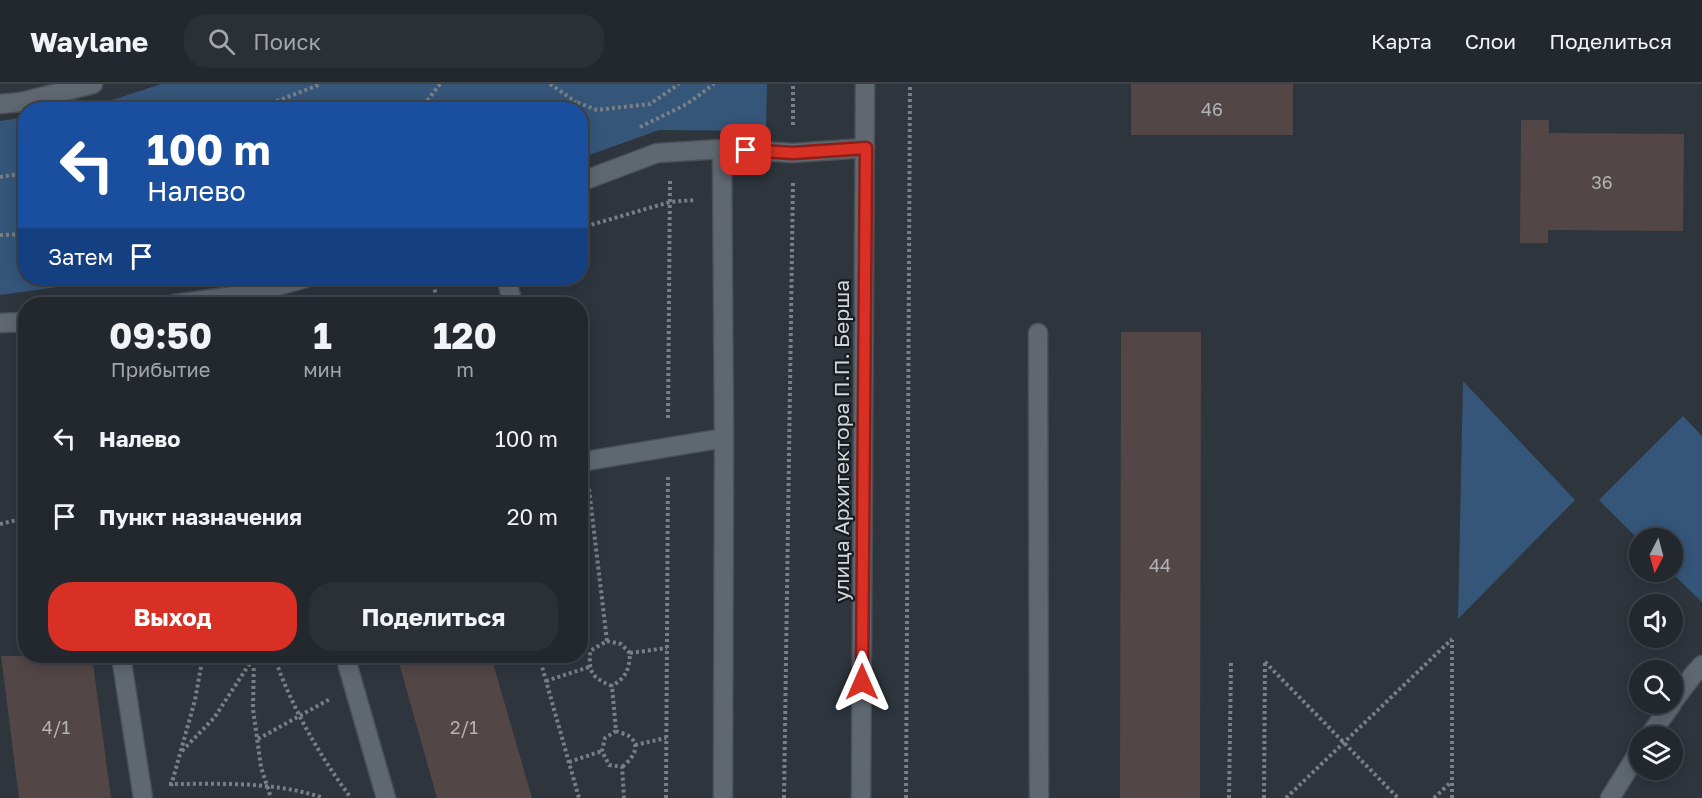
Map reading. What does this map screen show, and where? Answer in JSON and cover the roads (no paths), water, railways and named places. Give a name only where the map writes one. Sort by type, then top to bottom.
[{"type":"street","points":[[21,102],[93,84]]},
{"type":"street","name":"улица Архитектора П.П. Берша","points":[[861,798],[865,84]]},
{"type":"street","points":[[0,104],[18,102]]},
{"type":"street","points":[[588,179],[657,153],[722,149],[793,153],[866,148]]},
{"type":"street","points":[[722,149],[723,798]]},
{"type":"street","points":[[254,297],[287,285]]},
{"type":"street","points":[[0,323],[18,322]]},
{"type":"street","points":[[1038,333],[1039,798]]},
{"type":"street","points":[[588,461],[724,438]]},
{"type":"street","points":[[122,663],[142,792]]},
{"type":"street","points":[[347,663],[386,798]]},
{"type":"street","points":[[1683,688],[1702,665]]},
{"type":"street","points":[[1610,798],[1629,768]]}]
